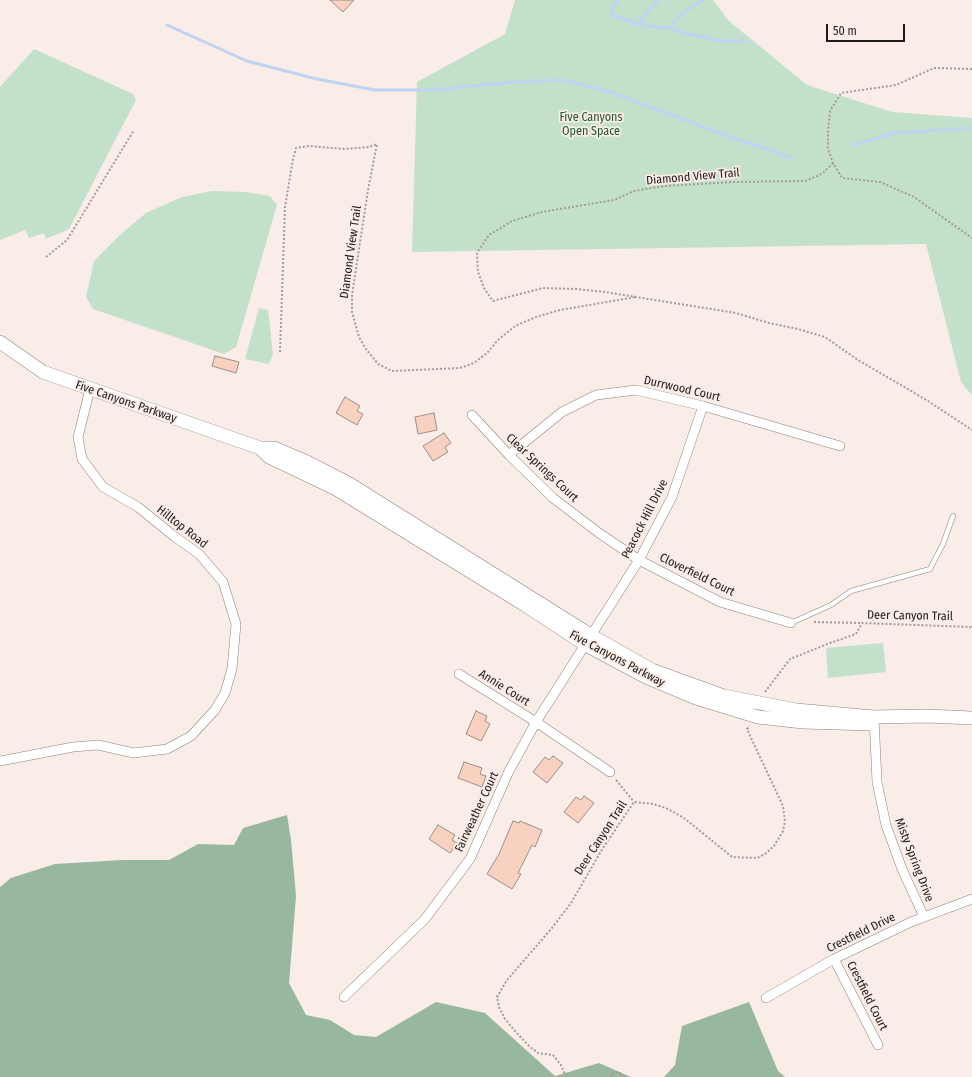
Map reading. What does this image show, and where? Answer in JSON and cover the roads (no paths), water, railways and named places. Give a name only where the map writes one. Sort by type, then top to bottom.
[{"type":"main road","name":"Five Canyons Parkway","points":[[0,342],[43,372],[260,448],[269,457],[336,489],[525,606],[589,641],[646,677],[696,698],[758,717],[804,722],[874,720],[927,716],[972,718]]},
{"type":"main road","name":"Five Canyons Parkway","points":[[589,641],[652,670],[724,696],[796,710],[874,720],[972,726]]},
{"type":"street","name":"Hilltop Road","points":[[0,761],[73,747],[98,745],[134,753],[167,749],[191,736],[215,710],[225,693],[232,669],[236,624],[223,582],[199,554],[138,507],[103,486],[82,459],[78,438],[90,389]]},
{"type":"street","name":"Durrwood Court","points":[[509,456],[562,412],[596,395],[636,390],[703,406],[840,446]]},
{"type":"street","name":"Peacock Hill Drive","points":[[589,641],[639,560],[672,497],[703,406]]},
{"type":"street","name":"Clear Springs Court","points":[[472,415],[509,456],[552,498],[599,533],[639,560]]},
{"type":"street","name":"Cloverfield Court","points":[[639,560],[720,602],[790,623]]},
{"type":"street","name":"Fairweather Court","points":[[344,997],[425,919],[470,859],[509,771],[536,722],[589,641]]},
{"type":"street","name":"Annie Court","points":[[460,674],[536,722],[610,772]]},
{"type":"street","name":"Misty Spring Drive","points":[[874,720],[877,782],[886,825],[902,869],[924,917]]},
{"type":"street","name":"Crestfield Drive","points":[[766,998],[834,958],[924,917],[972,899]]},
{"type":"street","name":"Crestfield Court","points":[[834,958],[878,1045]]},
{"type":"lane","points":[[790,623],[831,605],[851,591],[930,570],[943,544],[953,516]]},
{"type":"waterway","points":[[619,0],[611,9],[611,15],[642,25]]},
{"type":"waterway","points":[[659,0],[642,17],[640,21],[644,26],[670,28],[679,16],[703,0]]},
{"type":"waterway","points":[[167,25],[247,61],[317,79],[375,90],[432,90],[514,82],[563,80],[610,92],[719,133],[792,158]]},
{"type":"waterway","points":[[670,28],[683,33],[721,41],[745,41]]},
{"type":"waterway","points":[[854,145],[894,133],[972,128]]},
{"type":"park label","name":"Five Canyons Open Space","points":[[591,125]]}]
